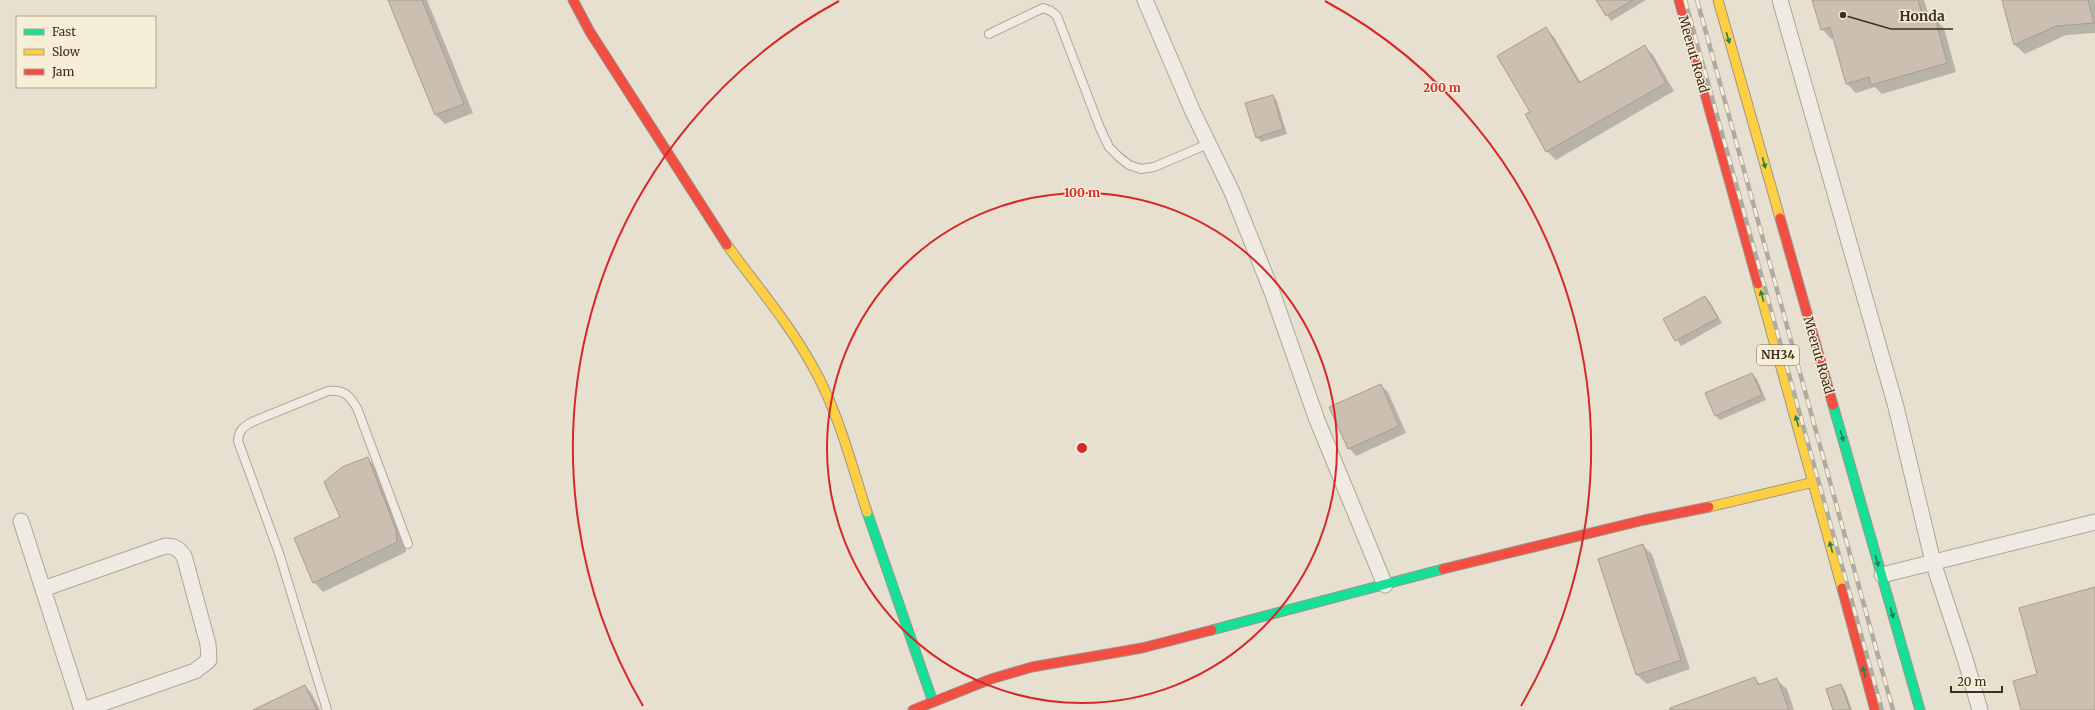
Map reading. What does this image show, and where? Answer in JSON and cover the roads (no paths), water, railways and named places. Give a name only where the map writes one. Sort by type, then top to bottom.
[{"type":"main road","points":[[574,0],[590,32],[722,237],[765,295],[813,367],[832,409],[933,702]]},
{"type":"main road","name":"Meerut Road","points":[[1679,0],[1814,482],[1875,710]]},
{"type":"main road","name":"Meerut Road","points":[[1718,0],[1920,710]]},
{"type":"main road","points":[[913,710],[991,679],[1032,667],[1142,648],[1300,608],[1445,568],[1644,520],[1728,503],[1814,482]]},
{"type":"street","points":[[1145,0],[1193,112],[1232,192],[1272,292],[1317,420],[1385,585]]},
{"type":"street","points":[[1780,0],[1896,407],[1933,562],[1980,710]]},
{"type":"street","points":[[22,521],[43,589],[82,710],[195,670],[208,660],[208,644],[184,556],[179,549],[165,546],[43,589]]},
{"type":"street","points":[[1882,575],[2095,522]]},
{"type":"lane","points":[[989,34],[1042,8],[1054,14],[1062,27],[1100,128],[1109,147],[1129,165],[1141,169],[1154,167],[1208,144]]},
{"type":"lane","points":[[327,710],[279,553],[238,441],[239,432],[244,426],[252,422],[328,391],[338,390],[345,394],[358,408],[408,544]]},
{"type":"railway","points":[[1685,0],[1882,710]]},
{"type":"railway","points":[[1697,0],[1893,710]]},
{"type":"place","name":"Honda","points":[[1843,15]]}]
